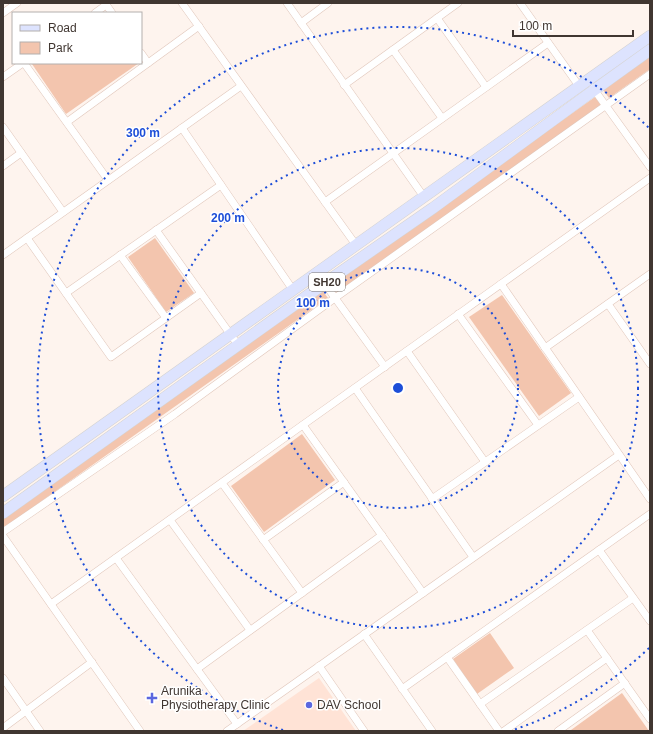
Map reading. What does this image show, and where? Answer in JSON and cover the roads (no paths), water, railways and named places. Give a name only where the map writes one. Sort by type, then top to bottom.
[{"type":"main road","name":"SH20","points":[[3,496],[650,36]]},
{"type":"main road","name":"SH20","points":[[3,512],[432,208],[650,50]]},
{"type":"street","points":[[3,13],[17,3]]},
{"type":"street","points":[[182,3],[356,245]]},
{"type":"street","points":[[287,3],[424,197]]},
{"type":"street","points":[[301,23],[328,3]]},
{"type":"street","points":[[344,84],[437,18],[448,6],[458,3]]},
{"type":"street","points":[[520,3],[548,43],[584,83],[594,90],[650,167]]},
{"type":"street","points":[[96,12],[106,4]]},
{"type":"street","points":[[437,18],[486,87]]},
{"type":"street","points":[[66,122],[199,26]]},
{"type":"street","points":[[325,202],[548,43]]},
{"type":"street","points":[[393,50],[442,118]]},
{"type":"street","points":[[142,54],[148,63]]},
{"type":"street","points":[[3,77],[22,64]]},
{"type":"street","points":[[24,64],[108,180]]},
{"type":"street","points":[[3,532],[175,414],[650,74]]},
{"type":"street","points":[[3,255],[241,86]]},
{"type":"street","points":[[3,127],[63,212]]},
{"type":"street","points":[[182,128],[293,290]]},
{"type":"street","points":[[3,166],[21,153]]},
{"type":"street","points":[[51,604],[650,178]]},
{"type":"street","points":[[66,293],[220,185]]},
{"type":"street","points":[[156,230],[238,345]]},
{"type":"street","points":[[27,238],[111,357],[201,293]]},
{"type":"street","points":[[120,255],[166,318]]},
{"type":"street","points":[[317,273],[385,367]]},
{"type":"street","points":[[545,348],[650,274]]},
{"type":"street","points":[[501,284],[650,499]]},
{"type":"street","points":[[608,304],[650,364]]},
{"type":"street","points":[[458,314],[538,425]]},
{"type":"street","points":[[407,351],[485,462]]},
{"type":"street","points":[[355,388],[472,557]]},
{"type":"street","points":[[432,499],[579,397]]},
{"type":"street","points":[[303,425],[423,593]]},
{"type":"street","points":[[227,731],[472,557],[619,455]]},
{"type":"street","points":[[263,540],[344,482]]},
{"type":"street","points":[[222,483],[302,593]]},
{"type":"street","points":[[402,689],[650,514]]},
{"type":"street","points":[[170,520],[250,630]]},
{"type":"street","points":[[197,669],[382,535]]},
{"type":"street","points":[[3,536],[140,731]]},
{"type":"street","points":[[599,550],[650,621]]},
{"type":"street","points":[[116,558],[237,724]]},
{"type":"street","points":[[480,704],[633,598]]},
{"type":"street","points":[[587,630],[650,719]]},
{"type":"street","points":[[364,634],[432,731]]},
{"type":"street","points":[[447,657],[499,731]]},
{"type":"street","points":[[504,731],[607,658]]},
{"type":"street","points":[[3,728],[27,712],[92,662]]},
{"type":"street","points":[[319,666],[364,731]]},
{"type":"street","points":[[3,678],[40,731]]},
{"type":"street","points":[[562,730],[625,683]]},
{"type":"place","name":"Arunika Physiotherapy Clinic","points":[[152,698]]},
{"type":"place","name":"DAV School","points":[[309,705]]}]
